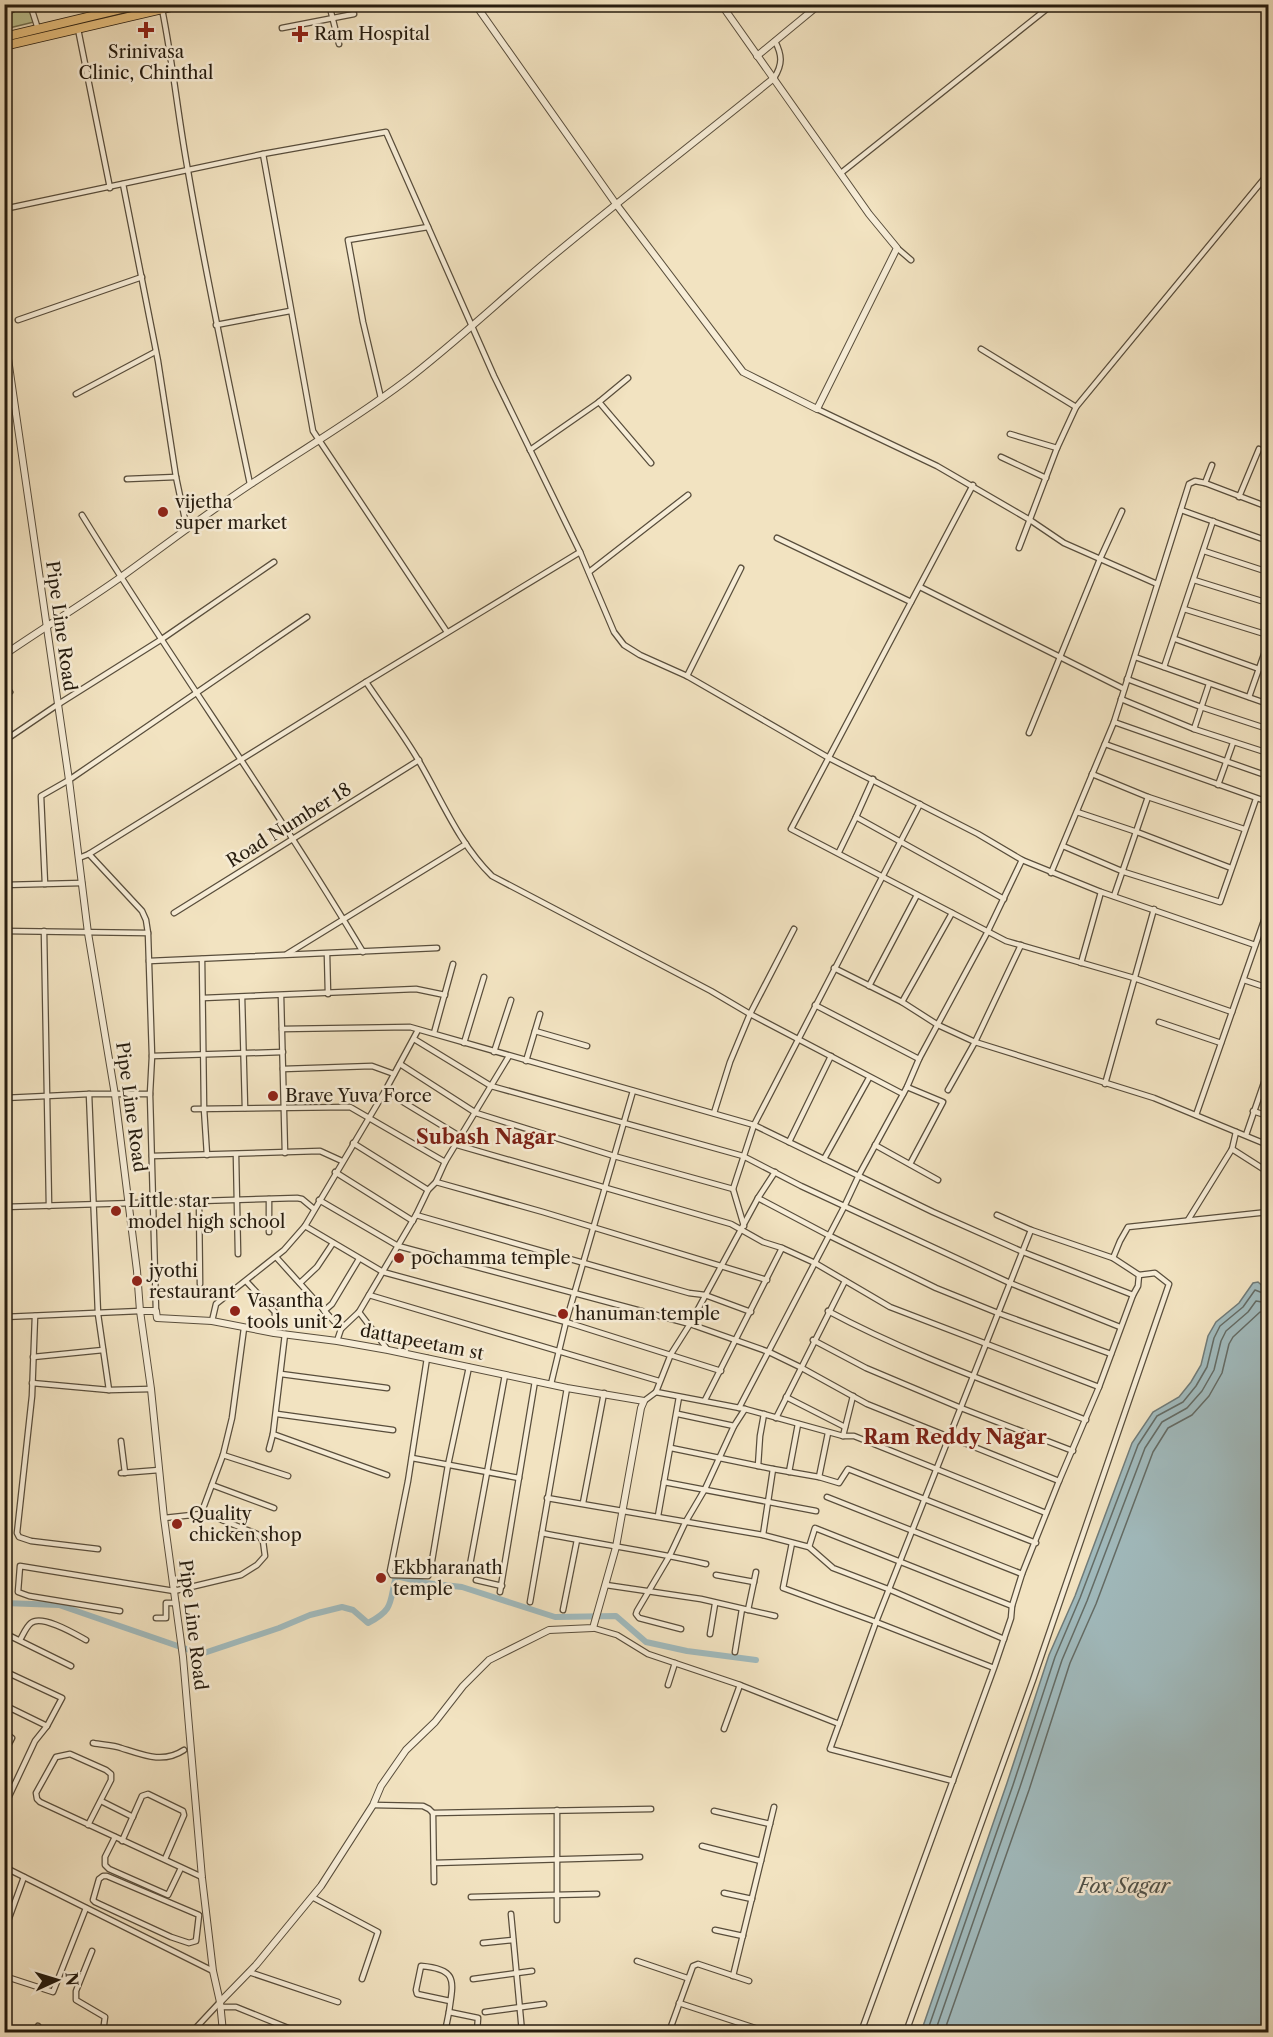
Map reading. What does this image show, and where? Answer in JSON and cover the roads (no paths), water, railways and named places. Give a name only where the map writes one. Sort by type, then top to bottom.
[{"type":"main road","points":[[4,37],[116,7],[142,4]]},
{"type":"main road","points":[[4,46],[184,4]]},
{"type":"street","points":[[4,14],[23,4]]},
{"type":"street","points":[[30,4],[38,29]]},
{"type":"street","points":[[329,4],[339,44]]},
{"type":"street","points":[[474,4],[616,204],[743,372],[973,485],[1065,543],[1157,584]]},
{"type":"street","points":[[721,4],[869,214],[897,248],[911,260]]},
{"type":"street","points":[[758,56],[820,4]]},
{"type":"street","points":[[841,173],[1053,4]]},
{"type":"street","points":[[162,9],[170,45],[188,170],[216,325],[250,484]]},
{"type":"street","points":[[282,28],[354,14]]},
{"type":"street","points":[[78,29],[110,188]]},
{"type":"street","points":[[4,655],[47,624],[120,578],[250,484],[320,441],[381,398],[472,327],[545,262],[774,78],[781,64],[780,51],[775,41]]},
{"type":"street","points":[[4,209],[263,154],[386,132],[472,327],[580,552],[614,632],[624,645],[640,656],[687,676],[829,758],[978,834],[1022,860],[1101,892],[1255,945]]},
{"type":"street","points":[[263,154],[313,430],[447,632]]},
{"type":"street","points":[[1019,548],[1076,406],[1269,174]]},
{"type":"street","points":[[123,184],[142,278],[176,477],[188,529]]},
{"type":"street","points":[[381,398],[363,322],[348,240],[428,226]]},
{"type":"street","points":[[817,409],[897,248]]},
{"type":"street","points":[[18,320],[142,278]]},
{"type":"street","points":[[216,325],[290,311]]},
{"type":"street","name":"Pipe Line Road","points":[[4,331],[69,780],[88,933],[115,1095],[129,1202],[164,1518],[183,1657],[202,1878],[223,2032]]},
{"type":"street","points":[[981,349],[1076,406]]},
{"type":"street","points":[[76,394],[155,352]]},
{"type":"street","points":[[4,377],[11,371]]},
{"type":"street","points":[[530,450],[599,402],[628,378]]},
{"type":"street","points":[[599,402],[651,463]]},
{"type":"street","points":[[1010,434],[1058,448]]},
{"type":"street","points":[[1239,497],[1259,449]]},
{"type":"street","points":[[1001,457],[1046,478]]},
{"type":"street","points":[[1204,483],[1212,465]]},
{"type":"street","points":[[127,479],[176,477]]},
{"type":"street","points":[[1052,873],[1114,722],[1189,484],[1195,481],[1204,483],[1269,507]]},
{"type":"street","points":[[973,485],[792,829],[987,933],[1134,978],[1232,1012]]},
{"type":"street","points":[[589,572],[688,495]]},
{"type":"street","points":[[1182,510],[1269,541]]},
{"type":"street","points":[[1029,733],[1122,511]]},
{"type":"street","points":[[82,515],[120,578],[292,838],[363,952]]},
{"type":"street","points":[[1164,667],[1213,521]]},
{"type":"street","points":[[777,538],[911,602]]},
{"type":"street","points":[[1204,551],[1269,572]]},
{"type":"street","points":[[79,858],[580,552]]},
{"type":"street","points":[[4,741],[162,639],[274,562]]},
{"type":"street","points":[[687,676],[741,568]]},
{"type":"street","points":[[1194,580],[1269,603]]},
{"type":"street","points":[[920,587],[1124,689]]},
{"type":"street","points":[[1184,609],[1269,635]]},
{"type":"street","points":[[45,884],[41,796],[69,780],[307,617]]},
{"type":"street","points":[[1175,639],[1259,669]]},
{"type":"street","points":[[1249,698],[1269,643]]},
{"type":"street","points":[[1136,657],[1269,704]]},
{"type":"street","points":[[1127,679],[1201,707],[1269,729]]},
{"type":"street","points":[[366,682],[419,760],[466,844],[483,867],[503,883],[903,1094]]},
{"type":"street","points":[[4,684],[10,692]]},
{"type":"street","points":[[1194,729],[1209,684]]},
{"type":"street","points":[[1121,699],[1194,729],[1269,753]]},
{"type":"street","points":[[1114,722],[1269,776]]},
{"type":"street","points":[[1218,784],[1233,743]]},
{"type":"street","points":[[1105,744],[1269,802]]},
{"type":"street","name":"Road Number 18","points":[[174,913],[419,760]]},
{"type":"street","points":[[1092,774],[1148,797],[1244,829]]},
{"type":"street","points":[[838,852],[873,779]]},
{"type":"street","points":[[1114,896],[1148,797]]},
{"type":"street","points":[[1063,846],[1124,872],[1220,902],[1256,799]]},
{"type":"street","points":[[743,1228],[732,1189],[754,1125],[920,804]]},
{"type":"street","points":[[1077,812],[1231,867]]},
{"type":"street","points":[[856,817],[1004,899]]},
{"type":"street","points":[[286,954],[466,844]]},
{"type":"street","points":[[89,854],[142,911],[148,933],[152,1056],[150,1094],[157,1314]]},
{"type":"street","points":[[681,1629],[637,1616],[636,1611],[670,1555],[684,1523],[705,1489],[769,1352],[859,1174],[987,933],[1022,860]]},
{"type":"street","points":[[4,885],[82,883]]},
{"type":"street","points":[[1081,963],[1101,892]]},
{"type":"street","points":[[869,986],[916,895]]},
{"type":"street","points":[[1105,1084],[1154,909]]},
{"type":"street","points":[[1196,1115],[1269,909]]},
{"type":"street","points":[[902,1002],[952,913]]},
{"type":"street","points":[[714,1113],[730,1062],[750,1014],[794,929]]},
{"type":"street","points":[[4,931],[148,933]]},
{"type":"street","points":[[44,931],[49,1206]]},
{"type":"street","points":[[948,1090],[975,1042],[1021,945]]},
{"type":"street","points":[[148,961],[437,948]]},
{"type":"street","points":[[327,954],[328,994]]},
{"type":"street","points":[[202,959],[204,1109],[207,1155]]},
{"type":"street","points":[[434,1034],[453,964]]},
{"type":"street","points":[[834,968],[902,1002],[938,1025],[975,1042],[1154,1098],[1269,1145]]},
{"type":"street","points":[[464,1043],[484,977]]},
{"type":"street","points":[[1244,980],[1269,988]]},
{"type":"street","points":[[202,998],[417,989],[445,995]]},
{"type":"street","points":[[281,996],[285,1153]]},
{"type":"street","points":[[242,997],[245,1108]]},
{"type":"street","points":[[494,1052],[511,1000]]},
{"type":"street","points":[[815,1005],[919,1059]]},
{"type":"street","points":[[526,1061],[540,1014]]},
{"type":"street","points":[[1159,1022],[1221,1043]]},
{"type":"street","points":[[282,1029],[410,1027],[754,1125],[859,1174],[933,1212],[1023,1252],[1133,1295]]},
{"type":"street","points":[[212,1321],[216,1304],[284,1250],[305,1226],[385,1091],[418,1030]]},
{"type":"street","points":[[535,1031],[587,1046]]},
{"type":"street","points":[[414,1038],[491,1086],[743,1156],[844,1207],[1010,1283],[1120,1327]]},
{"type":"street","points":[[152,1056],[283,1052]]},
{"type":"street","points":[[338,1341],[341,1329],[359,1312],[413,1221],[428,1190],[436,1182],[445,1162],[509,1056]]},
{"type":"street","points":[[789,1142],[831,1056]]},
{"type":"street","points":[[400,1064],[476,1113],[614,1156],[732,1189]]},
{"type":"street","points":[[283,1069],[372,1066],[394,1074]]},
{"type":"street","points":[[1246,1136],[1269,1071]]},
{"type":"street","points":[[824,1159],[869,1078]]},
{"type":"street","points":[[907,1087],[943,1102],[910,1164]]},
{"type":"street","points":[[385,1091],[461,1137]]},
{"type":"street","points":[[551,1384],[566,1322],[633,1091]]},
{"type":"street","points":[[89,1094],[98,1314],[109,1390]]},
{"type":"street","points":[[4,1098],[150,1094]]},
{"type":"street","points":[[194,1109],[350,1107],[445,1162]]},
{"type":"street","points":[[1253,1111],[1269,1116]]},
{"type":"street","points":[[1188,1220],[1232,1149],[1236,1132]]},
{"type":"street","points":[[4,1136],[6,1207],[297,1198],[302,1199],[314,1209]]},
{"type":"street","points":[[353,1143],[428,1190]]},
{"type":"street","points":[[457,1145],[743,1228],[763,1242],[814,1263],[890,1307],[1099,1387]]},
{"type":"street","points":[[875,1145],[938,1180]]},
{"type":"street","points":[[1232,1149],[1269,1172]]},
{"type":"street","points":[[152,1156],[320,1151],[342,1161]]},
{"type":"street","points":[[236,1155],[238,1254]]},
{"type":"street","points":[[335,1172],[413,1221]]},
{"type":"street","points":[[594,1625],[616,1547],[641,1408],[644,1401],[656,1392],[671,1354],[690,1324],[758,1198],[775,1173]]},
{"type":"street","points":[[436,1182],[541,1211],[767,1280]]},
{"type":"street","points":[[758,1198],[936,1288],[1111,1354]]},
{"type":"street","points":[[269,1199],[269,1232]]},
{"type":"street","points":[[319,1200],[398,1246],[690,1324],[769,1352],[800,1366],[853,1396],[948,1438],[1059,1481]]},
{"type":"street","points":[[199,1201],[200,1284]]},
{"type":"street","points":[[1113,1258],[1128,1227],[1269,1212]]},
{"type":"street","points":[[416,1215],[689,1293],[705,1295],[751,1312]]},
{"type":"street","points":[[906,2032],[1080,1547],[1169,1284],[1155,1273],[1139,1275],[1113,1258],[1031,1230],[997,1215]]},
{"type":"street","points":[[305,1226],[383,1272],[566,1322],[721,1371]]},
{"type":"street","points":[[953,1781],[830,1749],[888,1589],[926,1499],[935,1469],[1031,1230]]},
{"type":"street","points":[[300,1283],[316,1267],[333,1243]]},
{"type":"street","points":[[705,1400],[782,1248]]},
{"type":"street","points":[[276,1257],[341,1329]]},
{"type":"street","points":[[324,1311],[332,1304],[359,1259]]},
{"type":"street","points":[[861,2032],[994,1668],[1011,1618],[1012,1606],[1022,1574],[1099,1387],[1120,1327],[1138,1286],[1139,1275]]},
{"type":"street","points":[[246,1281],[275,1312],[274,1333]]},
{"type":"street","points":[[776,1418],[813,1340],[845,1281]]},
{"type":"street","points":[[369,1295],[659,1381]]},
{"type":"street","points":[[4,1317],[140,1311]]},
{"type":"street","name":"dattapeetam st","points":[[140,1311],[212,1321],[285,1335],[338,1341],[567,1388],[644,1401]]},
{"type":"street","points":[[828,1311],[862,1329],[973,1376],[1086,1420]]},
{"type":"street","points":[[359,1312],[388,1350]]},
{"type":"street","points":[[35,1316],[32,1383],[17,1533],[19,1537],[31,1541],[98,1549]]},
{"type":"street","points":[[201,1514],[224,1455],[232,1418],[244,1328]]},
{"type":"street","points":[[269,1449],[277,1414],[285,1335]]},
{"type":"street","points":[[813,1340],[866,1368],[961,1408],[1073,1450]]},
{"type":"street","points":[[33,1357],[103,1350]]},
{"type":"street","points":[[427,1358],[412,1458],[390,1574],[392,1575],[428,1575],[430,1570],[448,1465],[469,1367]]},
{"type":"street","points":[[281,1374],[387,1388]]},
{"type":"street","points":[[430,1570],[464,1572],[469,1570],[502,1374]]},
{"type":"street","points":[[476,1580],[501,1589],[535,1380]]},
{"type":"street","points":[[32,1383],[109,1390],[151,1389]]},
{"type":"street","points":[[530,1602],[567,1388]]},
{"type":"street","points":[[656,1392],[742,1408],[828,1433],[854,1436],[1046,1513]]},
{"type":"street","points":[[583,1503],[604,1393]]},
{"type":"street","points":[[658,1516],[678,1414],[679,1396]]},
{"type":"street","points":[[843,1436],[853,1396]]},
{"type":"street","points":[[786,1397],[845,1427]]},
{"type":"street","points":[[277,1414],[393,1430]]},
{"type":"street","points":[[678,1414],[734,1425]]},
{"type":"street","points":[[758,1466],[764,1414]]},
{"type":"street","points":[[789,1472],[798,1424]]},
{"type":"street","points":[[819,1477],[828,1433]]},
{"type":"street","points":[[273,1434],[387,1475]]},
{"type":"street","points":[[121,1442],[123,1473],[159,1470]]},
{"type":"street","points":[[671,1449],[819,1477],[839,1483],[848,1469],[1036,1543]]},
{"type":"street","points":[[224,1455],[288,1476]]},
{"type":"street","points":[[412,1458],[519,1478]]},
{"type":"street","points":[[763,1535],[773,1469]]},
{"type":"street","points":[[664,1482],[816,1511]]},
{"type":"street","points":[[212,1485],[274,1508]]},
{"type":"street","points":[[827,1497],[1022,1574]]},
{"type":"street","points":[[547,1498],[763,1535],[809,1547],[833,1568],[1004,1639]]},
{"type":"street","points":[[120,1611],[19,1593],[20,1566],[174,1591],[241,1575],[257,1565],[265,1556],[263,1540],[257,1534],[201,1514],[164,1518]]},
{"type":"street","points":[[809,1547],[815,1528],[1012,1606]]},
{"type":"street","points":[[542,1533],[670,1555],[705,1564]]},
{"type":"street","points":[[563,1610],[577,1540]]},
{"type":"street","points":[[792,1543],[783,1588],[994,1668]]},
{"type":"street","points":[[735,1652],[756,1572]]},
{"type":"street","points":[[716,1575],[754,1582]]},
{"type":"street","points":[[606,1585],[650,1590],[775,1616]]},
{"type":"street","points":[[710,1634],[715,1604]]},
{"type":"street","points":[[156,1618],[165,1618],[166,1611],[176,1606]]},
{"type":"street","points":[[20,1640],[30,1624],[37,1621],[51,1623],[86,1640]]},
{"type":"street","points":[[192,2032],[249,1972],[336,1866],[374,1805],[381,1786],[406,1750],[435,1722],[463,1686],[489,1660],[549,1630],[594,1625],[648,1654],[740,1685],[839,1724]]},
{"type":"street","points":[[4,1633],[71,1666]]},
{"type":"street","points":[[668,1685],[675,1663]]},
{"type":"street","points":[[4,1671],[62,1698],[47,1726],[35,1741],[4,1807]]},
{"type":"street","points":[[724,1729],[740,1685]]},
{"type":"street","points":[[4,1705],[47,1726]]},
{"type":"street","points":[[4,1732],[12,1738],[4,1753]]},
{"type":"street","points":[[93,1743],[121,1747],[160,1759],[177,1755],[184,1750]]},
{"type":"street","points":[[88,1826],[111,1780],[111,1774],[70,1754],[56,1757],[36,1792],[37,1799],[88,1826],[165,1859],[202,1878]]},
{"type":"street","points":[[122,1841],[145,1794],[148,1794],[183,1811],[184,1815],[165,1859]]},
{"type":"street","points":[[101,1801],[133,1817]]},
{"type":"street","points":[[374,1805],[423,1806],[433,1813],[651,1809]]},
{"type":"street","points":[[733,1976],[774,1807]]},
{"type":"street","points":[[557,1810],[557,1920]]},
{"type":"street","points":[[714,1811],[770,1824]]},
{"type":"street","points":[[433,1813],[434,1882]]},
{"type":"street","points":[[115,1837],[104,1861],[109,1869],[168,1894],[181,1868]]},
{"type":"street","points":[[702,1846],[761,1861]]},
{"type":"street","points":[[434,1863],[640,1857]]},
{"type":"street","points":[[4,1867],[213,1971]]},
{"type":"street","points":[[103,1876],[199,1914],[196,1941],[189,1943],[171,1937],[110,1910],[93,1900],[99,1880],[103,1876]]},
{"type":"street","points":[[4,1932],[24,1877]]},
{"type":"street","points":[[724,1893],[752,1899]]},
{"type":"street","points":[[471,1897],[597,1894]]},
{"type":"street","points":[[312,1897],[378,1932],[362,1979]]},
{"type":"street","points":[[4,1976],[53,1992],[86,1908]]},
{"type":"street","points":[[106,1918],[110,1910]]},
{"type":"street","points":[[511,1914],[522,2032]]},
{"type":"street","points":[[715,1930],[743,1935]]},
{"type":"street","points":[[166,1948],[171,1937]]},
{"type":"street","points":[[483,1943],[513,1940]]},
{"type":"street","points":[[92,1951],[76,1991],[76,2000],[105,2017],[103,2032]]},
{"type":"street","points":[[637,1961],[687,1978]]},
{"type":"street","points":[[669,2032],[693,1966],[698,1964],[749,1981]]},
{"type":"street","points":[[445,2032],[453,1983],[452,1979],[444,1970],[422,1966],[416,1993],[450,2001]]},
{"type":"street","points":[[473,1979],[532,1971]]},
{"type":"street","points":[[249,1972],[338,2002]]},
{"type":"street","points":[[679,2002],[761,2030],[794,2032]]},
{"type":"street","points":[[220,2004],[236,2007],[298,2032]]},
{"type":"street","points":[[485,2012],[544,2004]]},
{"type":"street","points":[[448,2012],[478,2018],[477,2032]]},
{"type":"street","points":[[35,2032],[38,2026]]},
{"type":"water","name":"Fox Sagar","points":[[1258,1282],[1266,1289],[1268,1299],[1268,2032],[921,2032],[1049,1655],[1075,1596],[1132,1443],[1153,1412],[1179,1397],[1191,1382],[1201,1365],[1208,1336],[1216,1322],[1239,1303],[1253,1283]]},
{"type":"waterway","points":[[4,1603],[59,1605],[201,1654],[310,1615],[342,1607],[353,1610],[368,1623],[387,1609],[396,1576],[426,1583],[462,1587],[555,1617],[616,1616],[646,1642],[687,1651],[756,1660]]},
{"type":"place","name":"Srinivasa Clinic, Chinthal","points":[[146,30]]},
{"type":"place","name":"Ram Hospital","points":[[300,34]]},
{"type":"place","name":"vijetha super market","points":[[163,512]]},
{"type":"place","name":"Brave Yuva Force","points":[[273,1096]]},
{"type":"place","name":"Little star model high school","points":[[116,1211]]},
{"type":"place","name":"pochamma temple","points":[[399,1258]]},
{"type":"place","name":"jyothi restaurant","points":[[137,1281]]},
{"type":"place","name":"Vasantha tools unit 2","points":[[235,1311]]},
{"type":"place","name":"hanuman temple","points":[[563,1314]]},
{"type":"place","name":"Quality chicken shop","points":[[177,1524]]},
{"type":"place","name":"Ekbharanath temple","points":[[381,1578]]},
{"type":"district","name":"Subash Nagar","points":[[486,1137]]},
{"type":"district","name":"Ram Reddy Nagar","points":[[955,1437]]}]
